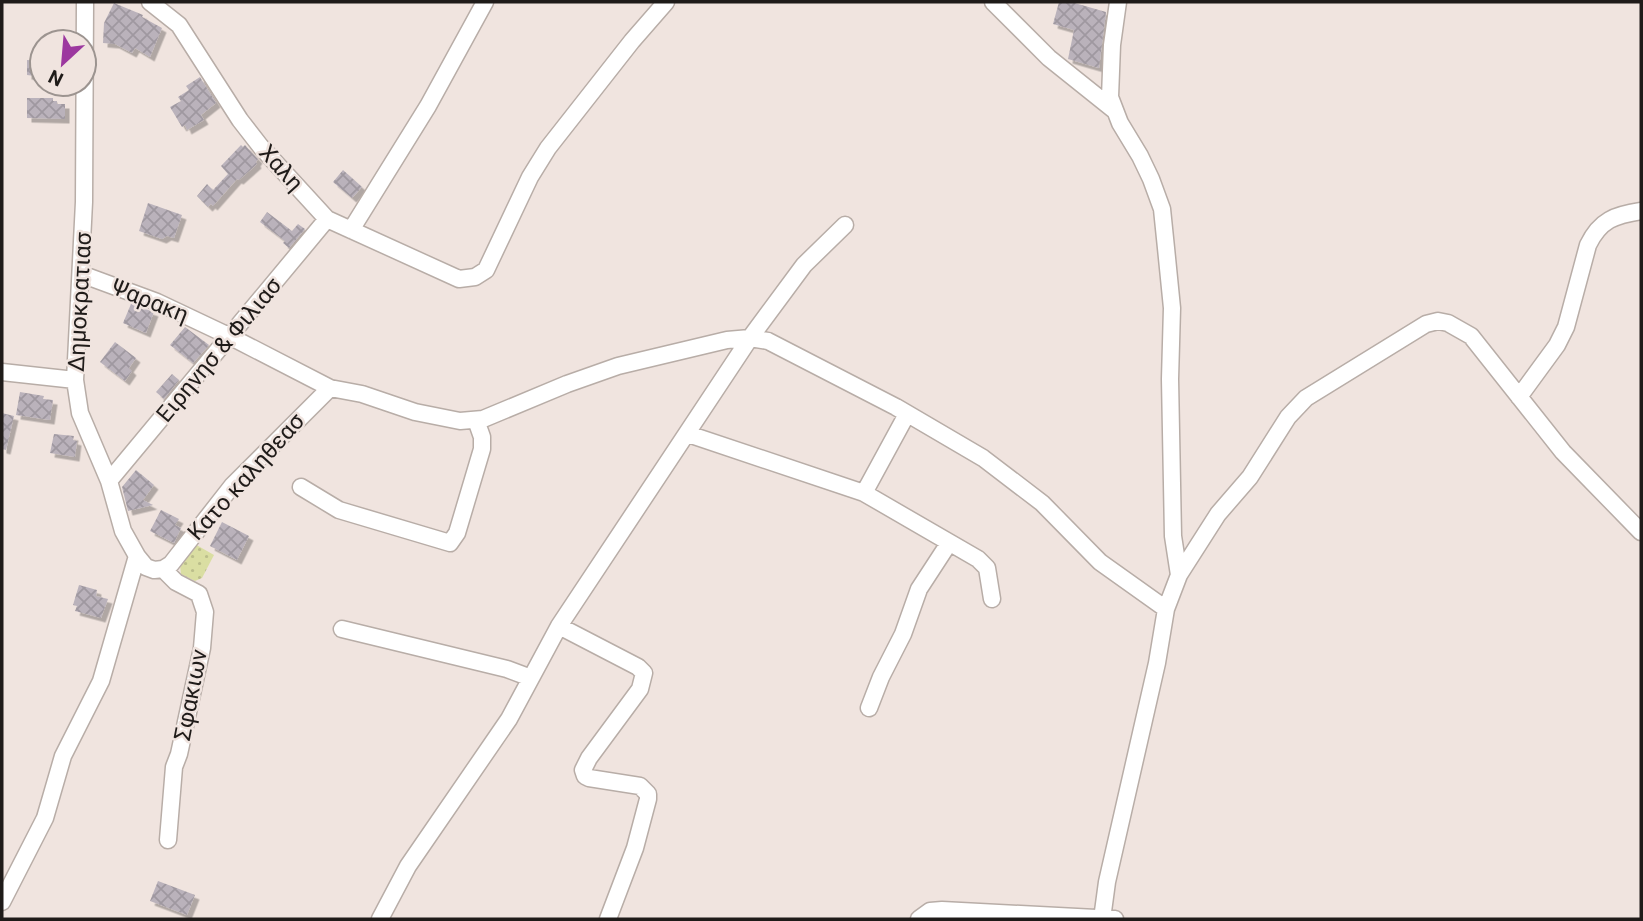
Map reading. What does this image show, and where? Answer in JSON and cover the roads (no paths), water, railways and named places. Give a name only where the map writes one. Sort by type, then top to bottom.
[{"type":"street","name":"Δημοκρατιασ","points":[[85,2],[81,274],[75,380],[80,413],[109,481],[123,531],[137,556]]},
{"type":"street","name":"Χαλη","points":[[150,2],[179,25],[240,120],[327,219],[459,279],[475,277],[486,270],[530,177],[548,148],[666,2]]},
{"type":"street","points":[[351,230],[428,106],[485,2]]},
{"type":"street","points":[[993,2],[1049,58],[1114,110]]},
{"type":"street","points":[[1118,2],[1112,45],[1110,97],[1114,110],[1140,156],[1162,209],[1171,308],[1171,479],[1173,536],[1179,575]]},
{"type":"street","points":[[1519,397],[1557,345],[1566,327],[1588,245],[1594,233],[1616,215],[1641,211]]},
{"type":"street","name":"Ειρηνησ & Φιλιασ","points":[[109,481],[327,219]]},
{"type":"street","points":[[380,919],[408,866],[502,730],[559,626],[750,338],[804,265],[845,225]]},
{"type":"street","name":"Ψαρακη","points":[[81,274],[157,302],[330,388],[362,394],[415,412],[460,421],[476,420]]},
{"type":"street","points":[[919,919],[930,911],[942,910],[1106,919],[1107,882],[1157,663],[1166,609],[1179,575],[1218,513],[1250,477],[1282,425],[1306,398],[1426,324],[1438,321],[1448,323],[1471,337],[1563,452],[1641,532]]},
{"type":"street","points":[[301,487],[339,510],[450,543],[457,533],[482,449],[482,436],[476,420],[618,366],[727,340],[750,338],[784,347],[983,458],[1042,503],[1100,562],[1166,609]]},
{"type":"street","points":[[2,372],[75,380]]},
{"type":"street","name":"Κατο καληθεασ","points":[[165,568],[232,486],[330,388]]},
{"type":"street","points":[[864,493],[907,414]]},
{"type":"street","points":[[688,434],[864,493],[978,559],[987,568],[992,599]]},
{"type":"street","points":[[869,708],[903,634],[919,589],[950,543]]},
{"type":"street","points":[[137,556],[146,567],[154,570],[165,568]]},
{"type":"street","points":[[2,902],[45,818],[63,756],[101,681],[137,556]]},
{"type":"street","name":"Σφακιων","points":[[165,568],[176,582],[199,594],[203,599],[205,612],[202,648],[193,693],[174,767],[168,840]]},
{"type":"street","points":[[559,626],[638,667],[644,673],[640,689],[583,770],[584,776],[589,779],[640,786],[648,793],[649,799],[635,848],[608,919]]},
{"type":"street","points":[[342,629],[507,669],[531,678]]}]
